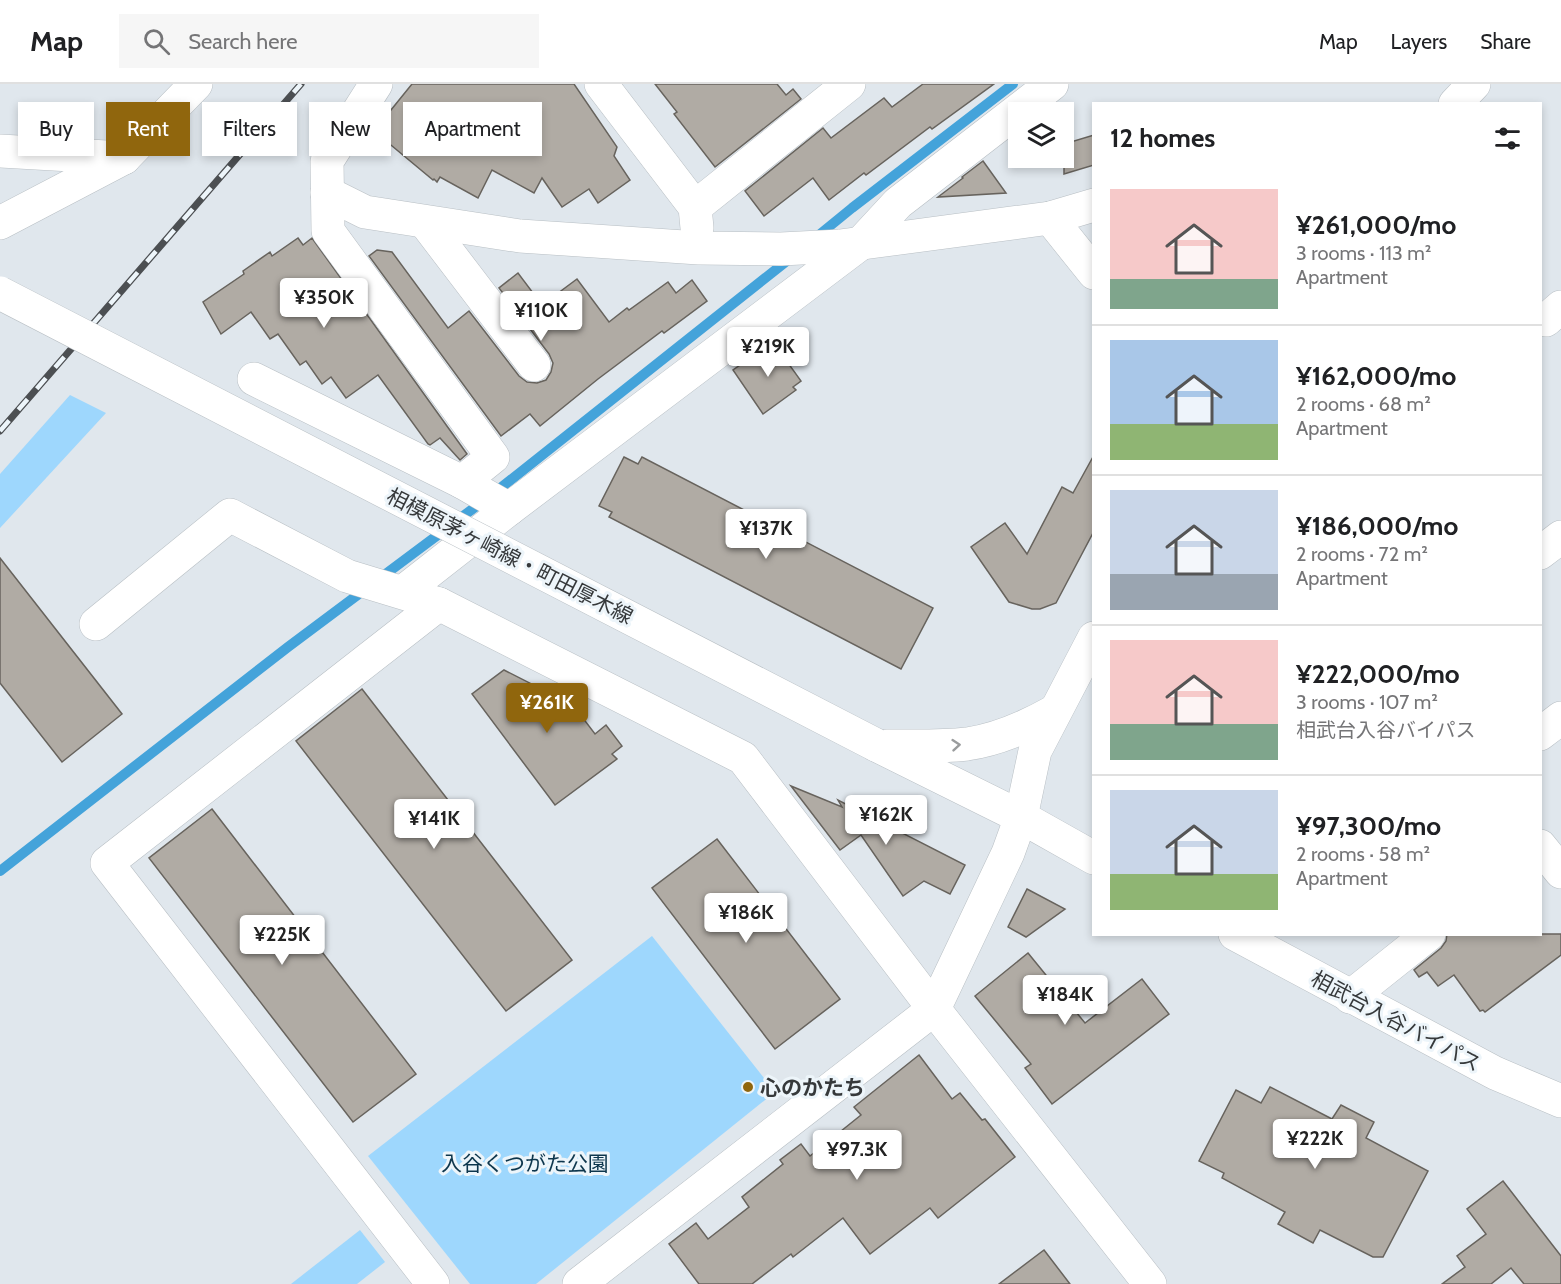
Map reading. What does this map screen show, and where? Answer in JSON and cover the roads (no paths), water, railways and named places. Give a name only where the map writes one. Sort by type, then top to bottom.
[{"type":"street","points":[[0,222],[124,159],[196,84]]},
{"type":"street","points":[[376,84],[327,161],[327,231],[493,457],[489,497]]},
{"type":"street","points":[[601,84],[695,207],[699,248]]},
{"type":"street","points":[[393,590],[489,497],[850,245],[898,203],[1052,84]]},
{"type":"street","points":[[1457,102],[1474,84]]},
{"type":"street","points":[[695,207],[833,89]]},
{"type":"street","points":[[0,151],[124,159]]},
{"type":"street","points":[[327,193],[365,212],[520,236],[699,248],[781,249],[850,245],[1050,218],[1092,206]]},
{"type":"street","points":[[1050,218],[1092,270]]},
{"type":"street","points":[[426,222],[534,364]]},
{"type":"street","name":"相模原茅ヶ崎線・町田厚木線","points":[[0,293],[876,745],[1022,817]]},
{"type":"street","points":[[254,379],[489,497]]},
{"type":"street","points":[[96,624],[230,515],[347,576],[439,604],[743,758],[934,1009],[1150,1284]]},
{"type":"street","points":[[1542,551],[1561,537]]},
{"type":"street","points":[[433,1284],[107,863],[439,604]]},
{"type":"street","points":[[579,1284],[934,1009],[1008,853],[1022,817],[1035,751],[1092,642]]},
{"type":"street","points":[[876,745],[935,747],[970,744],[1033,723],[1055,711]]},
{"type":"street","points":[[1542,732],[1561,718]]},
{"type":"street","points":[[1022,817],[1092,857]]},
{"type":"street","points":[[1542,847],[1561,872]]},
{"type":"street","name":"相武台入谷バイパス","points":[[1239,936],[1495,1073],[1561,1101]]},
{"type":"street","points":[[1350,997],[1426,936]]},
{"type":"waterway","points":[[814,239],[1013,84]]},
{"type":"waterway","points":[[0,871],[288,647],[498,490],[793,256]]},
{"type":"railway","points":[[0,431],[301,84]]},
{"type":"place","name":"心のかたち","points":[[748,1087]]},
{"type":"park label","name":"入谷くつがた公園","points":[[525,1163]]}]
